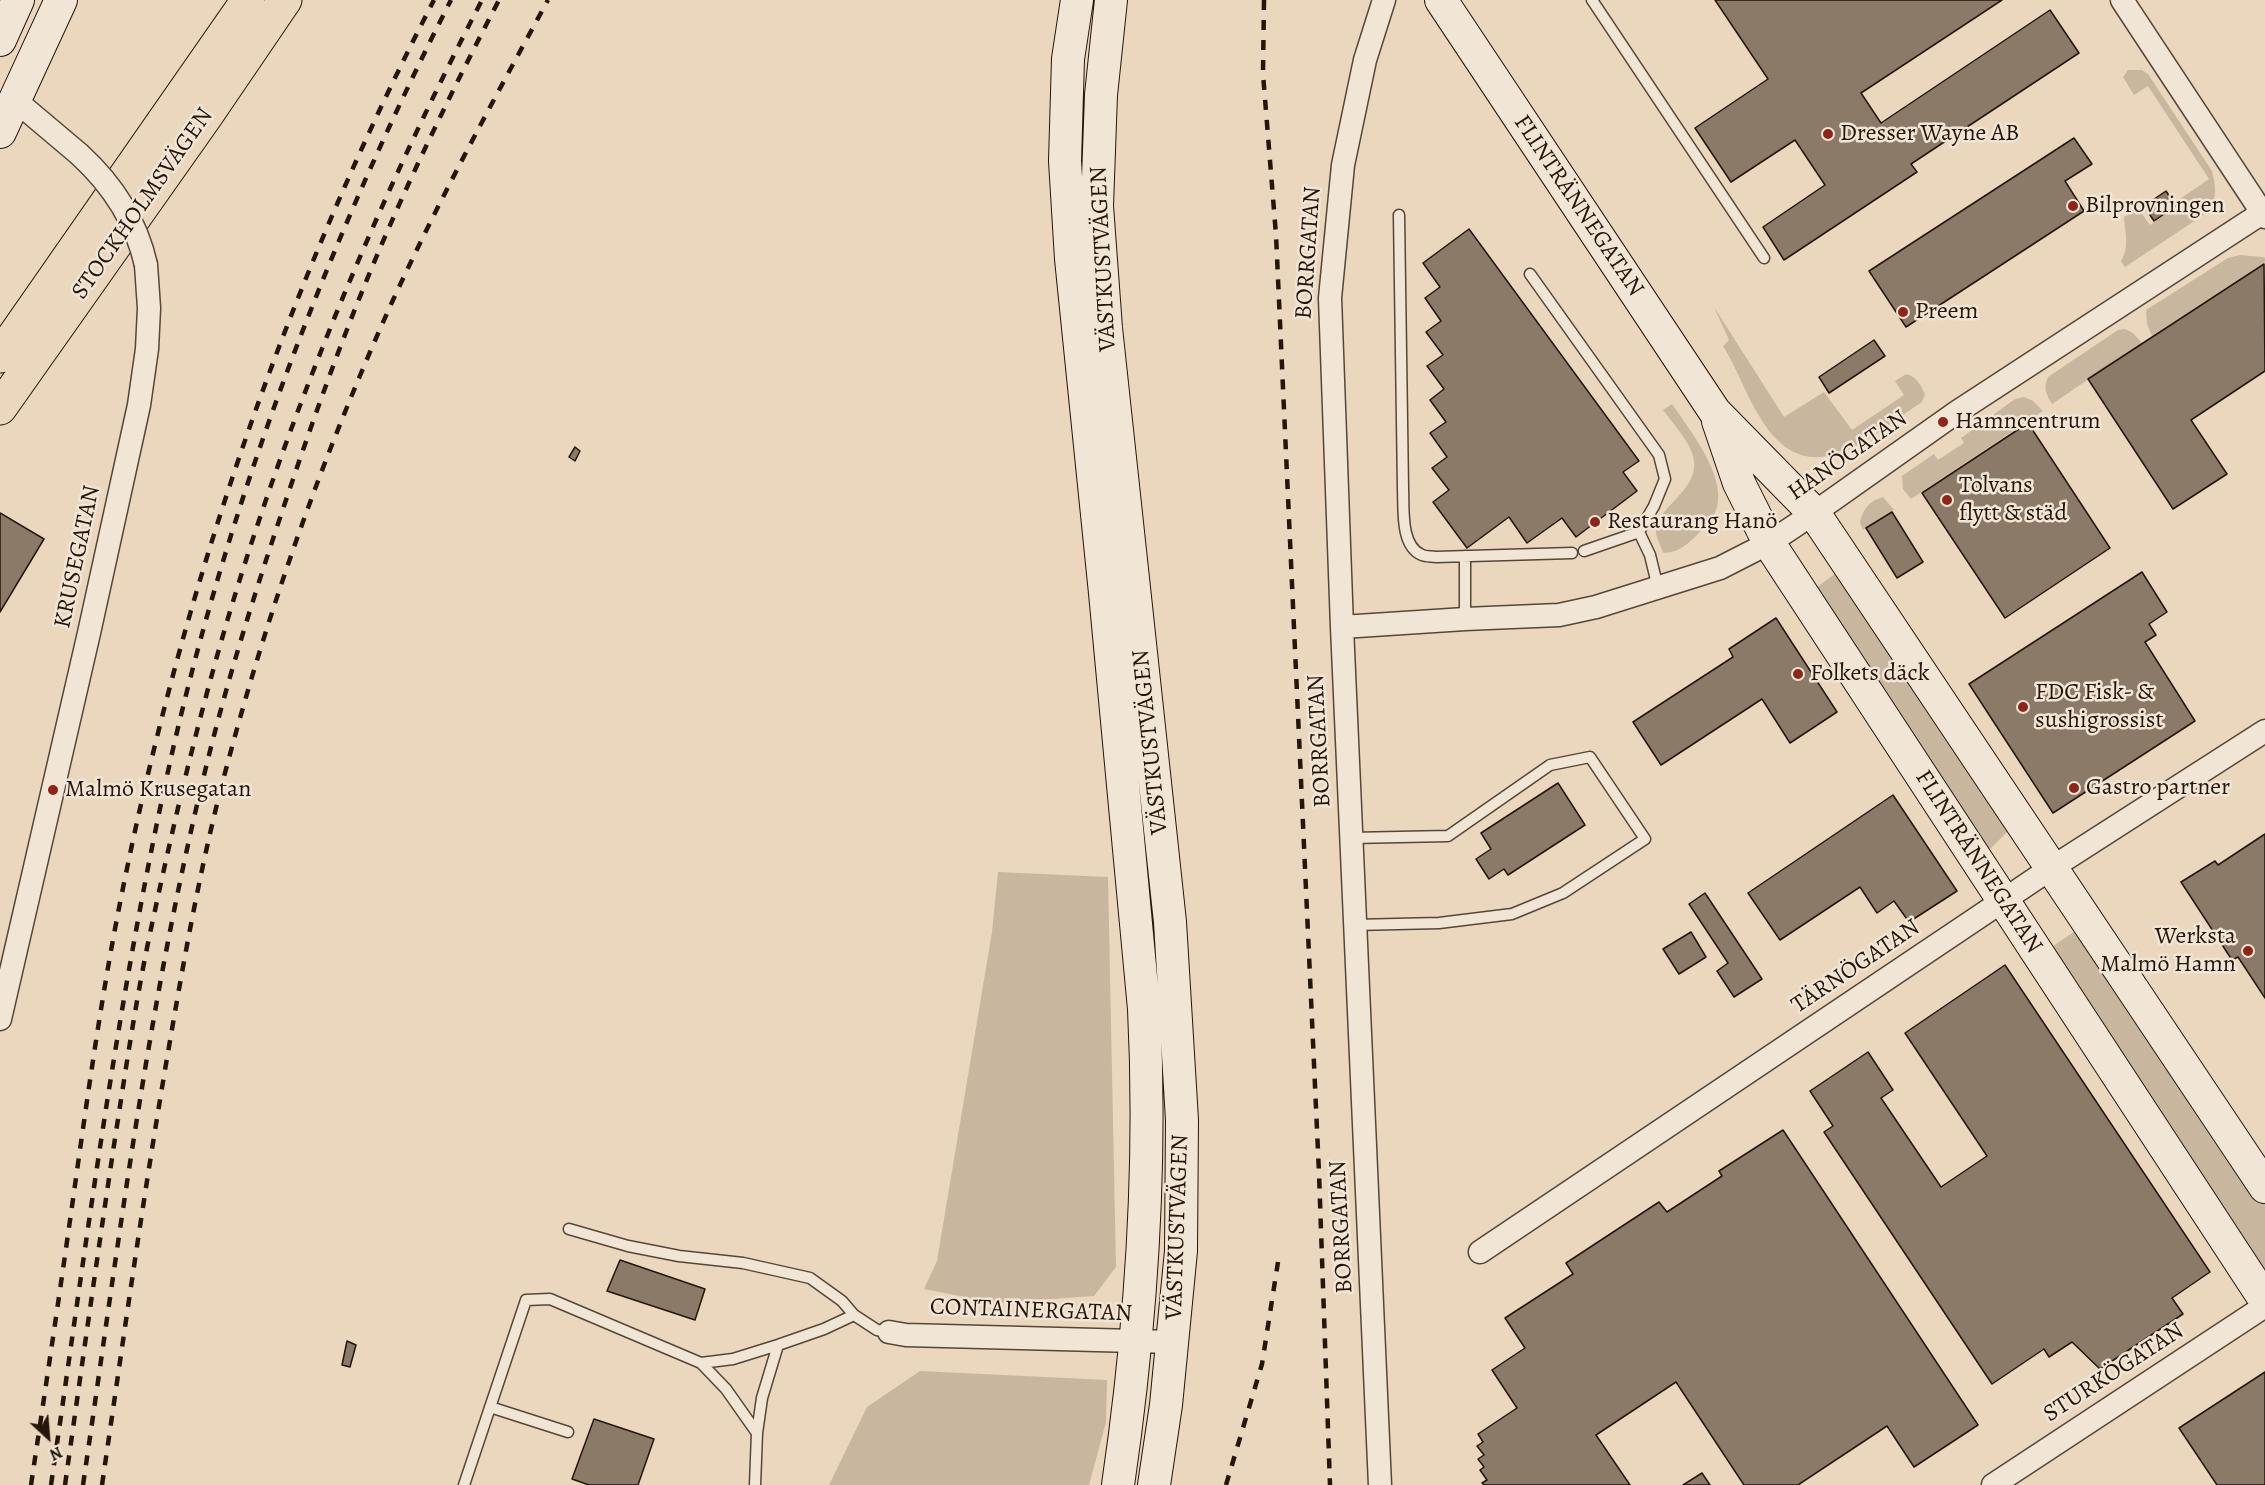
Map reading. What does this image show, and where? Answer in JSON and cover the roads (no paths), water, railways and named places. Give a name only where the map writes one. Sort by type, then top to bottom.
[{"type":"highway","name":"STOCKHOLMSVÄGEN","points":[[0,356],[248,0]]},
{"type":"highway","name":"STOCKHOLMSVÄGEN","points":[[0,408],[285,0]]},
{"type":"main road","points":[[0,40],[18,0]]},
{"type":"main road","points":[[3,115],[61,0]]},
{"type":"main road","name":"VÄSTKUSTVÄGEN","points":[[1077,0],[1068,59],[1065,161],[1071,259],[1144,1009],[1147,1078],[1146,1182],[1136,1341],[1118,1485]]},
{"type":"main road","name":"VÄSTKUSTVÄGEN","points":[[1111,0],[1099,128],[1097,206],[1106,328],[1170,922],[1182,1120],[1181,1251],[1166,1405],[1154,1485]]},
{"type":"main road","name":"FLINTRÄNNEGATAN","points":[[1441,0],[1715,412],[1814,513],[2265,1187]]},
{"type":"main road","name":"FLINTRÄNNEGATAN","points":[[1715,412],[1739,483],[1769,543],[2265,1300]]},
{"type":"street","name":"BORRGATAN","points":[[1380,1485],[1342,627],[1330,298],[1343,165],[1365,60],[1384,0]]},
{"type":"street","points":[[2122,0],[2264,214]]},
{"type":"street","name":"KRUSEGATAN","points":[[0,1018],[87,644],[139,405],[147,349],[149,308],[146,265],[136,229],[125,207],[107,183],[79,154],[52,134],[3,115]]},
{"type":"street","name":"HANÖGATAN","points":[[1342,627],[1465,618],[1559,615],[1596,607],[1720,568],[1769,543],[1957,412],[2264,214]]},
{"type":"street","name":"TÄRNÖGATAN","points":[[1480,1252],[2053,867],[2265,731]]},
{"type":"street","name":"STURKÖGATAN","points":[[1994,1485],[2265,1306]]},
{"type":"street","name":"CONTAINERGATAN","points":[[889,1332],[906,1335],[1173,1341]]},
{"type":"lane","points":[[1592,0],[1764,258]]},
{"type":"lane","points":[[1399,214],[1405,529],[1410,545],[1421,555],[1572,553]]},
{"type":"lane","points":[[1530,274],[1659,455],[1665,478],[1654,506],[1639,532],[1584,551]]},
{"type":"lane","points":[[1639,532],[1650,555],[1658,588]]},
{"type":"lane","points":[[1465,556],[1465,618]]},
{"type":"lane","points":[[1351,838],[1448,836],[1550,765],[1590,757],[1645,839],[1563,893],[1512,914],[1439,923],[1355,926]]},
{"type":"lane","points":[[569,1229],[628,1246],[680,1256],[744,1263],[810,1278],[842,1301],[854,1315],[877,1330],[889,1332]]},
{"type":"lane","points":[[464,1485],[526,1300],[550,1299],[701,1363],[726,1389],[757,1433]]},
{"type":"lane","points":[[701,1363],[733,1359],[778,1345],[824,1329],[854,1315]]},
{"type":"lane","points":[[754,1485],[762,1398],[778,1345]]},
{"type":"lane","points":[[490,1407],[568,1432]]},
{"type":"railway","points":[[31,1485],[106,977],[144,790],[174,673],[207,557],[244,443],[286,330],[331,218],[434,0]]},
{"type":"railway","points":[[51,1485],[105,1116],[136,932],[153,840],[197,653],[224,557],[289,366],[365,180],[451,0]]},
{"type":"railway","points":[[65,1485],[114,1145],[142,972],[182,789],[203,706],[239,582],[318,359],[379,213],[446,70],[482,0]]},
{"type":"railway","points":[[83,1485],[152,1027],[188,845],[227,689],[288,494],[358,302],[425,149],[499,0]]},
{"type":"railway","points":[[102,1485],[161,1091],[183,965],[212,827],[245,699],[302,526],[368,356],[448,186],[548,0]]},
{"type":"railway","points":[[1264,0],[1263,74],[1276,235],[1319,1173],[1330,1485]]},
{"type":"railway","points":[[1226,1485],[1262,1364],[1278,1262]]},
{"type":"place","name":"Dresser Wayne AB","points":[[1828,134]]},
{"type":"place","name":"Bilprovningen","points":[[2073,206]]},
{"type":"place","name":"Preem","points":[[1903,312]]},
{"type":"place","name":"Hamncentrum","points":[[1943,422]]},
{"type":"place","name":"Tolvans flytt & städ","points":[[1947,500]]},
{"type":"place","name":"Restaurang Hanö","points":[[1595,522]]},
{"type":"place","name":"Folkets däck","points":[[1798,674]]},
{"type":"place","name":"FDC Fisk- & sushigrossist","points":[[2023,707]]},
{"type":"place","name":"Gastro partner","points":[[2074,788]]},
{"type":"place","name":"Malmö Krusegatan","points":[[53,790]]},
{"type":"place","name":"Werksta Malmö Hamn","points":[[2248,951]]}]
